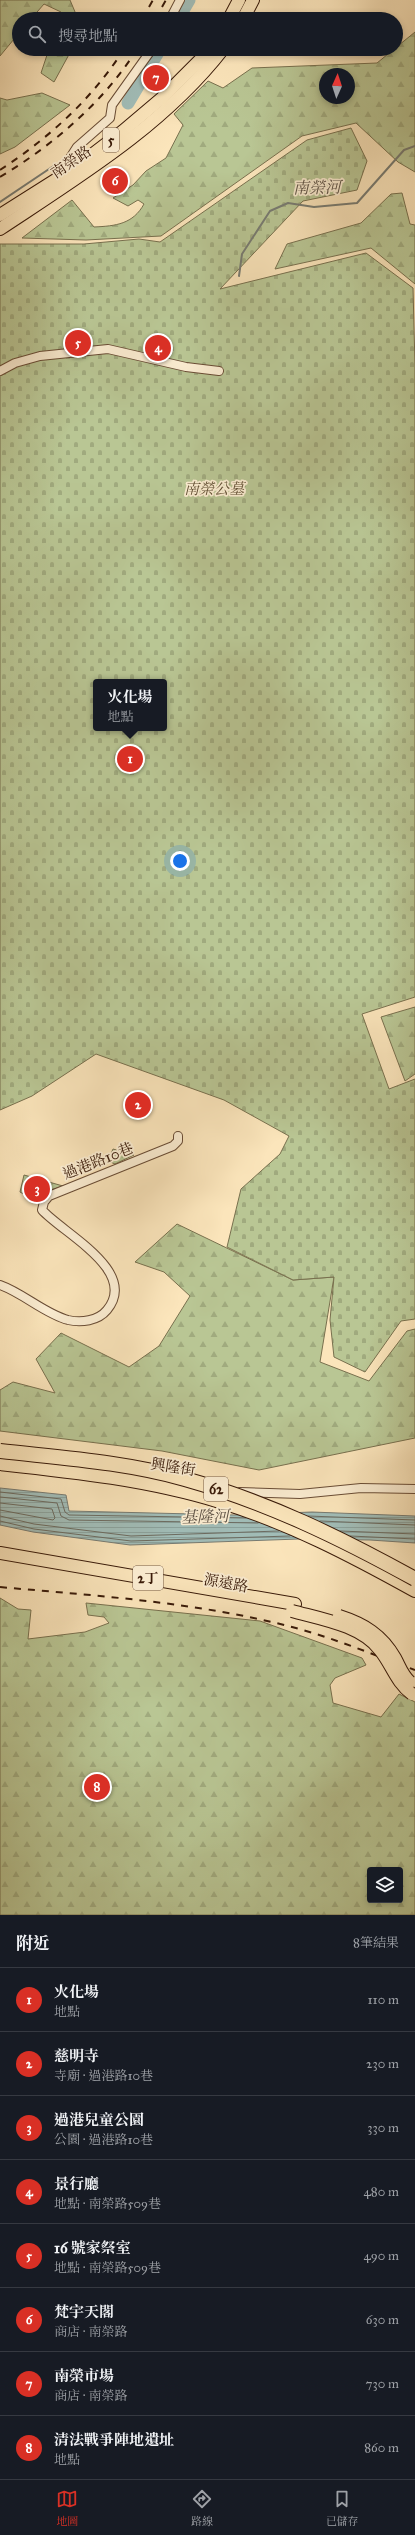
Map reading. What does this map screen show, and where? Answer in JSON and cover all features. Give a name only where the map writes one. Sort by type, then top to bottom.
[{"type":"highway","name":"62","points":[[0,1451],[134,1468],[184,1479],[240,1496],[306,1522],[415,1579]]},
{"type":"highway","name":"62","points":[[0,1463],[86,1472],[154,1484],[221,1501],[259,1514],[329,1544],[415,1590]]},
{"type":"main road","points":[[233,12],[239,0]]},
{"type":"main road","points":[[247,12],[254,0]]},
{"type":"main road","name":"南榮路","points":[[0,228],[79,171],[162,98],[204,56]]},
{"type":"main road","name":"南榮路","points":[[0,215],[79,171],[130,140],[203,74],[217,56]]},
{"type":"main road","name":"源遠路","points":[[0,1553],[294,1607],[369,1637],[381,1651],[402,1687],[413,1690]]},
{"type":"main road","name":"源遠路","points":[[0,1560],[294,1607]]},
{"type":"street","points":[[174,12],[180,0]]},
{"type":"street","points":[[79,171],[70,158],[77,147],[110,118],[112,105],[147,56]]},
{"type":"street","points":[[0,371],[15,363],[40,356],[108,349],[186,367],[219,371]]},
{"type":"street","name":"過港路10巷","points":[[0,1285],[67,1320],[82,1321],[102,1316],[112,1304],[114,1295],[110,1269],[97,1255],[54,1222],[42,1210],[44,1202],[49,1196],[173,1146],[178,1141],[178,1136]]},
{"type":"street","name":"興隆街","points":[[0,1455],[242,1492],[274,1495],[362,1488],[415,1489]]},
{"type":"green space","points":[[0,0],[70,0],[75,12],[61,12],[44,4],[37,12],[12,12],[12,41],[0,56]]},
{"type":"green space","points":[[415,32],[415,172],[398,162],[356,123],[302,136],[161,236],[86,240],[22,238],[72,200],[94,227],[117,225],[135,216],[144,204],[138,200],[128,206],[113,198],[133,185],[146,171],[166,158],[183,125],[174,114],[208,81],[223,88],[252,68],[377,63],[386,56],[403,56],[403,42]]},
{"type":"green space","points":[[47,56],[68,56],[54,82],[41,73]]},
{"type":"green space","points":[[42,93],[70,105],[15,147],[0,154],[0,98],[7,100]]},
{"type":"green space","name":"南榮公墓","points":[[351,128],[367,161],[357,190],[303,201],[220,289],[366,253],[413,288],[415,366],[415,997],[362,1014],[389,1089],[415,1079],[415,1319],[401,1321],[365,1372],[334,1357],[330,1320],[334,1277],[293,1280],[227,1247],[241,1189],[280,1154],[289,1136],[224,1100],[96,1054],[32,1096],[0,1110],[0,244],[84,244],[139,239],[160,242],[307,140]]},
{"type":"green space","points":[[402,193],[410,224],[415,225],[415,284],[371,248],[275,269],[287,244],[361,223],[391,194]]},
{"type":"green space","points":[[415,1007],[415,1074],[405,1081],[381,1017]]},
{"type":"green space","points":[[113,1149],[134,1155],[115,1164],[108,1161]]},
{"type":"green space","points":[[24,1175],[63,1186],[44,1192],[36,1201],[20,1192]]},
{"type":"green space","points":[[177,1224],[293,1280],[334,1277],[320,1362],[369,1381],[407,1331],[415,1329],[415,1438],[259,1470],[162,1451],[0,1431],[0,1390],[13,1382],[55,1393],[36,1359],[61,1333],[129,1367],[159,1346],[190,1296],[164,1272],[135,1262]]},
{"type":"green space","points":[[0,1598],[18,1609],[31,1610],[28,1639],[85,1632],[109,1623],[104,1617],[88,1615],[86,1603],[260,1621],[362,1658],[366,1665],[335,1678],[330,1685],[333,1703],[381,1717],[399,1694],[415,1702],[415,1915],[0,1915]]},
{"type":"water","name":"基隆河","points":[[0,1488],[66,1495],[69,1511],[235,1515],[312,1512],[415,1516],[415,1543],[370,1540],[299,1539],[130,1545],[33,1532],[0,1525]]},
{"type":"waterway","name":"南榮河","points":[[182,12],[189,0]]},
{"type":"waterway","name":"南榮河","points":[[128,103],[156,56]]},
{"type":"waterway","name":"南榮河","points":[[239,276],[242,254],[270,211],[288,203],[314,207],[357,203],[404,150],[415,146]]},
{"type":"waterway","name":"南榮河","points":[[0,202],[55,165]]},
{"type":"railway","points":[[146,12],[153,0]]},
{"type":"railway","points":[[159,12],[166,0]]},
{"type":"railway","points":[[0,170],[53,131],[69,116],[98,84],[119,56]]},
{"type":"railway","points":[[0,177],[20,165],[58,137],[76,121],[109,87],[132,56]]},
{"type":"railway","points":[[0,1587],[147,1601],[220,1611],[256,1618],[323,1636],[415,1670]]},
{"type":"place","name":"南榮市場","points":[[156,78]]},
{"type":"place","name":"梵宇天閣","points":[[115,181]]},
{"type":"place","name":"16 號家祭室","points":[[78,343]]},
{"type":"place","name":"景行廳","points":[[158,348]]},
{"type":"place","name":"火化場","points":[[130,759]]},
{"type":"place","name":"慈明寺","points":[[138,1105]]},
{"type":"place","name":"過港兒童公園","points":[[37,1189]]},
{"type":"place","name":"清法戰爭陣地遺址","points":[[97,1787]]}]
